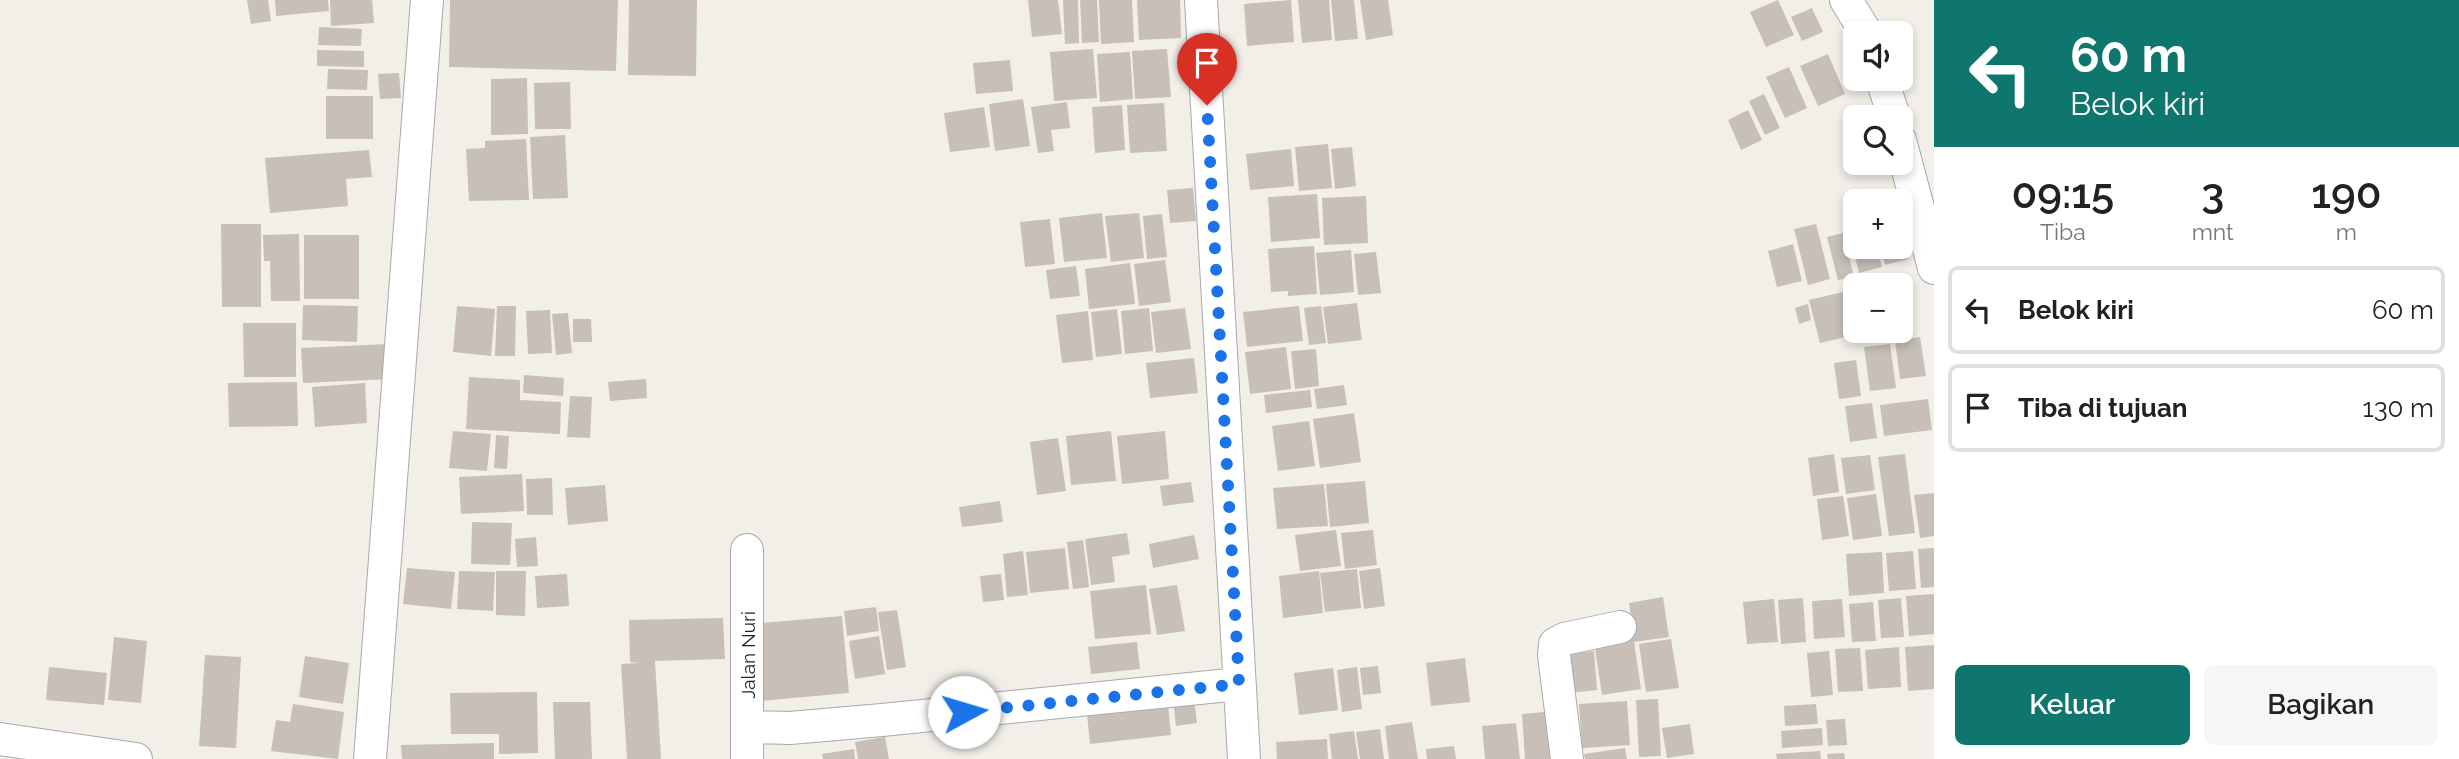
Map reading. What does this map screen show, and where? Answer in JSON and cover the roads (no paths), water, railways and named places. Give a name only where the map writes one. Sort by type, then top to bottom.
[{"type":"street","points":[[370,759],[427,0]]},
{"type":"street","points":[[1202,0],[1244,759]]},
{"type":"street","points":[[1846,0],[1859,21]]},
{"type":"street","points":[[1909,175],[1934,268]]},
{"type":"street","name":"Jalan Nuri","points":[[747,551],[747,759]]},
{"type":"street","points":[[1567,759],[1554,655],[1555,644],[1564,639],[1620,626]]},
{"type":"street","points":[[748,727],[790,728],[882,720],[1239,684]]},
{"type":"street","points":[[0,739],[136,759]]}]
